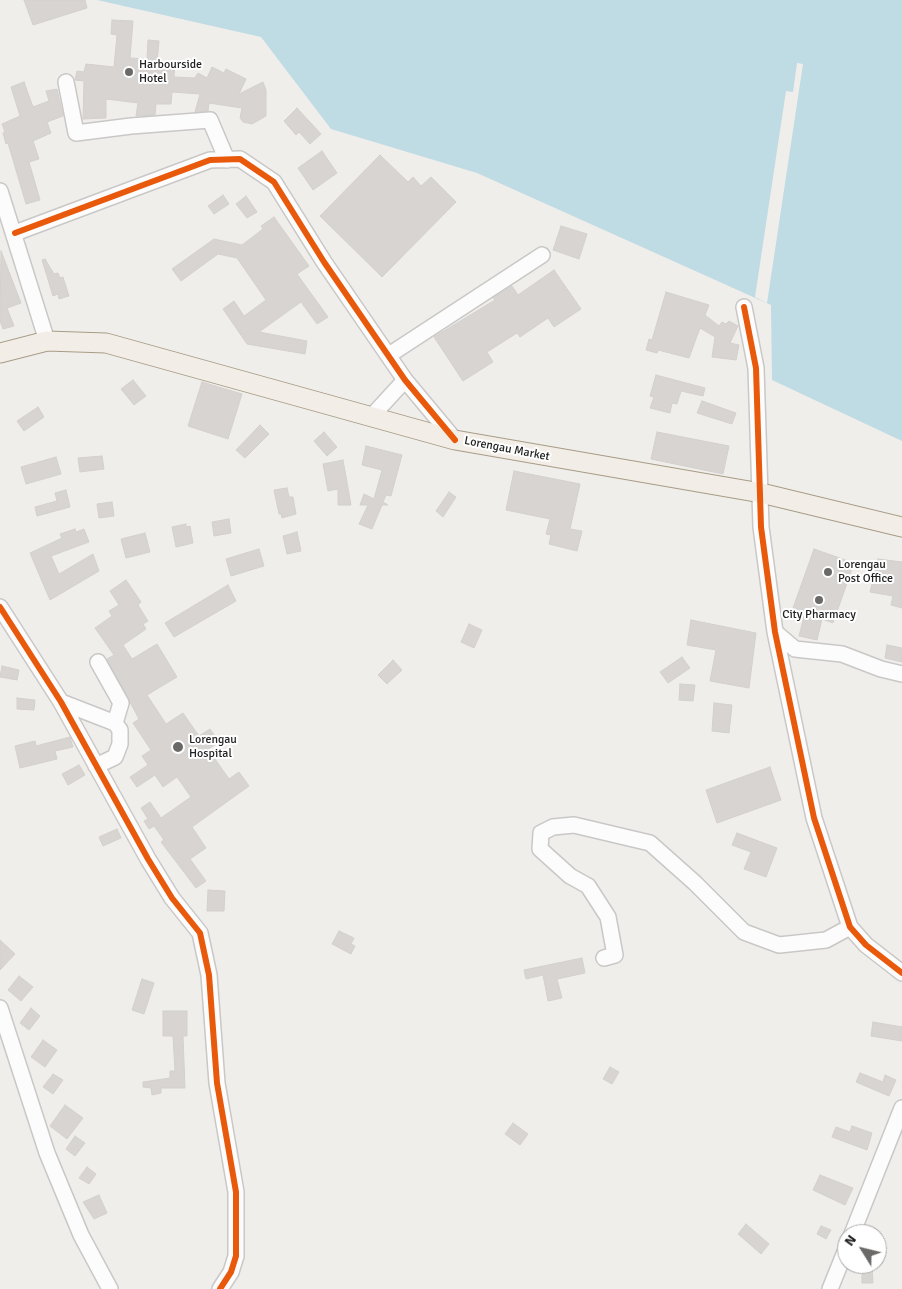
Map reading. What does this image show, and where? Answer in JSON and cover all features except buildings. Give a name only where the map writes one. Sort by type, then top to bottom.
[{"type":"main road","name":"Lorengau Market","points":[[0,353],[47,341],[106,343],[455,440],[761,493],[902,527]]},
{"type":"street","points":[[66,82],[76,133],[130,126],[210,120],[226,160]]},
{"type":"street","points":[[15,233],[210,160],[240,160],[274,182],[324,262],[406,380],[455,440]]},
{"type":"street","points":[[0,191],[15,233],[47,341]]},
{"type":"street","points":[[389,354],[542,255]]},
{"type":"street","points":[[744,307],[756,368],[761,527],[775,632],[814,818],[850,927],[866,945],[902,973]]},
{"type":"street","points":[[371,417],[406,380]]},
{"type":"street","points":[[0,607],[32,654],[61,702],[172,898],[200,933],[209,975],[217,1083],[236,1201],[236,1256],[231,1272],[220,1289]]},
{"type":"street","points":[[775,632],[796,649],[842,654],[881,669],[902,674]]},
{"type":"street","points":[[96,766],[111,760],[118,751],[121,737],[115,723],[121,703],[98,662]]},
{"type":"street","points":[[61,702],[115,723]]},
{"type":"street","points":[[604,958],[615,955],[608,917],[588,886],[570,876],[540,849],[542,833],[553,827],[574,825],[650,843],[695,883],[744,932],[779,945],[826,940],[850,927]]},
{"type":"street","points":[[0,1008],[47,1152],[81,1235],[110,1289]]},
{"type":"street","points":[[856,1224],[902,1108]]},
{"type":"street","points":[[830,1289],[837,1272]]},
{"type":"water","points":[[97,0],[902,0],[902,441],[772,380],[771,305],[477,173],[331,129],[261,37]]},
{"type":"pier","points":[[797,63],[803,64],[767,303],[755,297],[786,91],[793,92]]},
{"type":"cycle path","points":[[15,233],[210,160],[240,159],[274,182],[324,262],[405,380],[455,440]]},
{"type":"cycle path","points":[[744,307],[756,368],[761,527],[775,632],[814,818],[850,927],[866,945],[902,973]]},
{"type":"cycle path","points":[[0,607],[61,702],[148,859],[172,898],[200,933],[209,975],[217,1083],[236,1192],[236,1256],[231,1272],[220,1289]]},
{"type":"place","name":"Harbourside Hotel","points":[[129,72]]},
{"type":"place","name":"Lorengau Post Office","points":[[828,572]]},
{"type":"place","name":"City Pharmacy","points":[[819,600]]},
{"type":"place","name":"Lorengau Hospital","points":[[178,747]]}]
